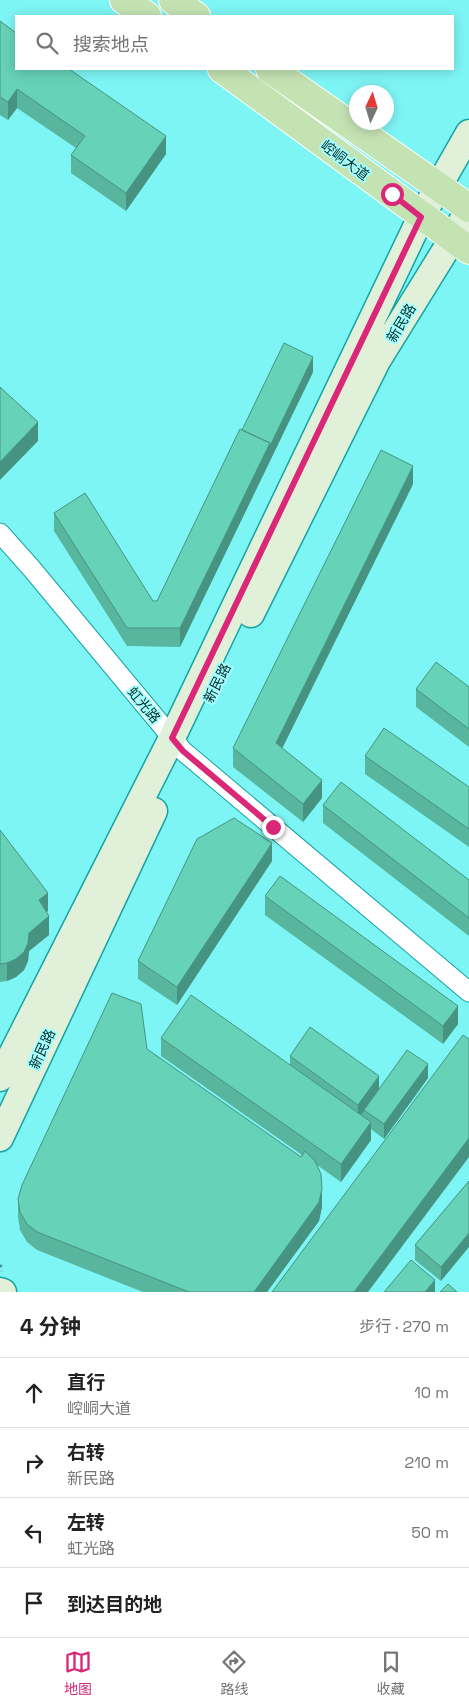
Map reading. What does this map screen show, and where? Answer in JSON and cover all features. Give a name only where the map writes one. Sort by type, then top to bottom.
[{"type":"main road","points":[[124,0],[146,15]]},
{"type":"main road","points":[[173,0],[195,15]]},
{"type":"main road","name":"崆峒大道","points":[[223,70],[421,217],[461,244]]},
{"type":"main road","points":[[271,70],[469,208]]},
{"type":"street","name":"新民路","points":[[0,1138],[177,744],[421,217],[469,134]]},
{"type":"street","name":"新民路","points":[[0,1078],[377,361],[461,244],[469,208]]},
{"type":"street","name":"虹光路","points":[[0,533],[177,744],[469,992]]},
{"type":"building","points":[[0,21],[15,32],[15,70],[70,70],[166,136],[126,193],[71,155],[85,136],[17,89],[8,102],[0,97]]},
{"type":"building","points":[[284,343],[313,357],[270,446],[270,443],[242,430]]},
{"type":"building","points":[[0,387],[38,422],[0,462]]},
{"type":"building","points":[[240,429],[270,443],[180,628],[127,628],[54,513],[85,493],[153,601],[157,601]]},
{"type":"building","points":[[381,450],[413,466],[276,743],[322,780],[303,804],[233,748]]},
{"type":"building","points":[[436,662],[469,687],[469,729],[416,689]]},
{"type":"building","points":[[384,728],[469,787],[469,829],[365,756]]},
{"type":"building","points":[[341,782],[469,880],[469,918],[323,805]]},
{"type":"building","points":[[234,818],[272,843],[177,987],[138,961],[197,839]]},
{"type":"building","points":[[0,830],[48,893],[39,900],[49,916],[29,933],[28,943],[24,952],[16,959],[0,964]]},
{"type":"building","points":[[280,876],[458,1006],[443,1026],[265,896]]},
{"type":"building","points":[[112,993],[141,1004],[147,1049],[301,1157],[305,1151],[315,1161],[321,1174],[322,1189],[319,1202],[254,1292],[189,1292],[37,1232],[27,1224],[20,1212],[18,1199],[22,1185]]},
{"type":"building","points":[[191,995],[371,1122],[341,1164],[161,1038]]},
{"type":"building","points":[[310,1027],[379,1076],[358,1105],[290,1056]]},
{"type":"building","points":[[463,1035],[469,1039],[469,1138],[354,1292],[272,1292]]},
{"type":"building","points":[[407,1050],[428,1064],[384,1124],[364,1110]]},
{"type":"building","points":[[469,1181],[469,1233],[441,1267],[415,1245]]},
{"type":"building","points":[[411,1260],[435,1280],[425,1292],[384,1292]]},
{"type":"building","points":[[448,1284],[457,1292],[440,1292]]},
{"type":"route","points":[[273,827],[183,751],[172,738],[421,217],[392,194]]}]
